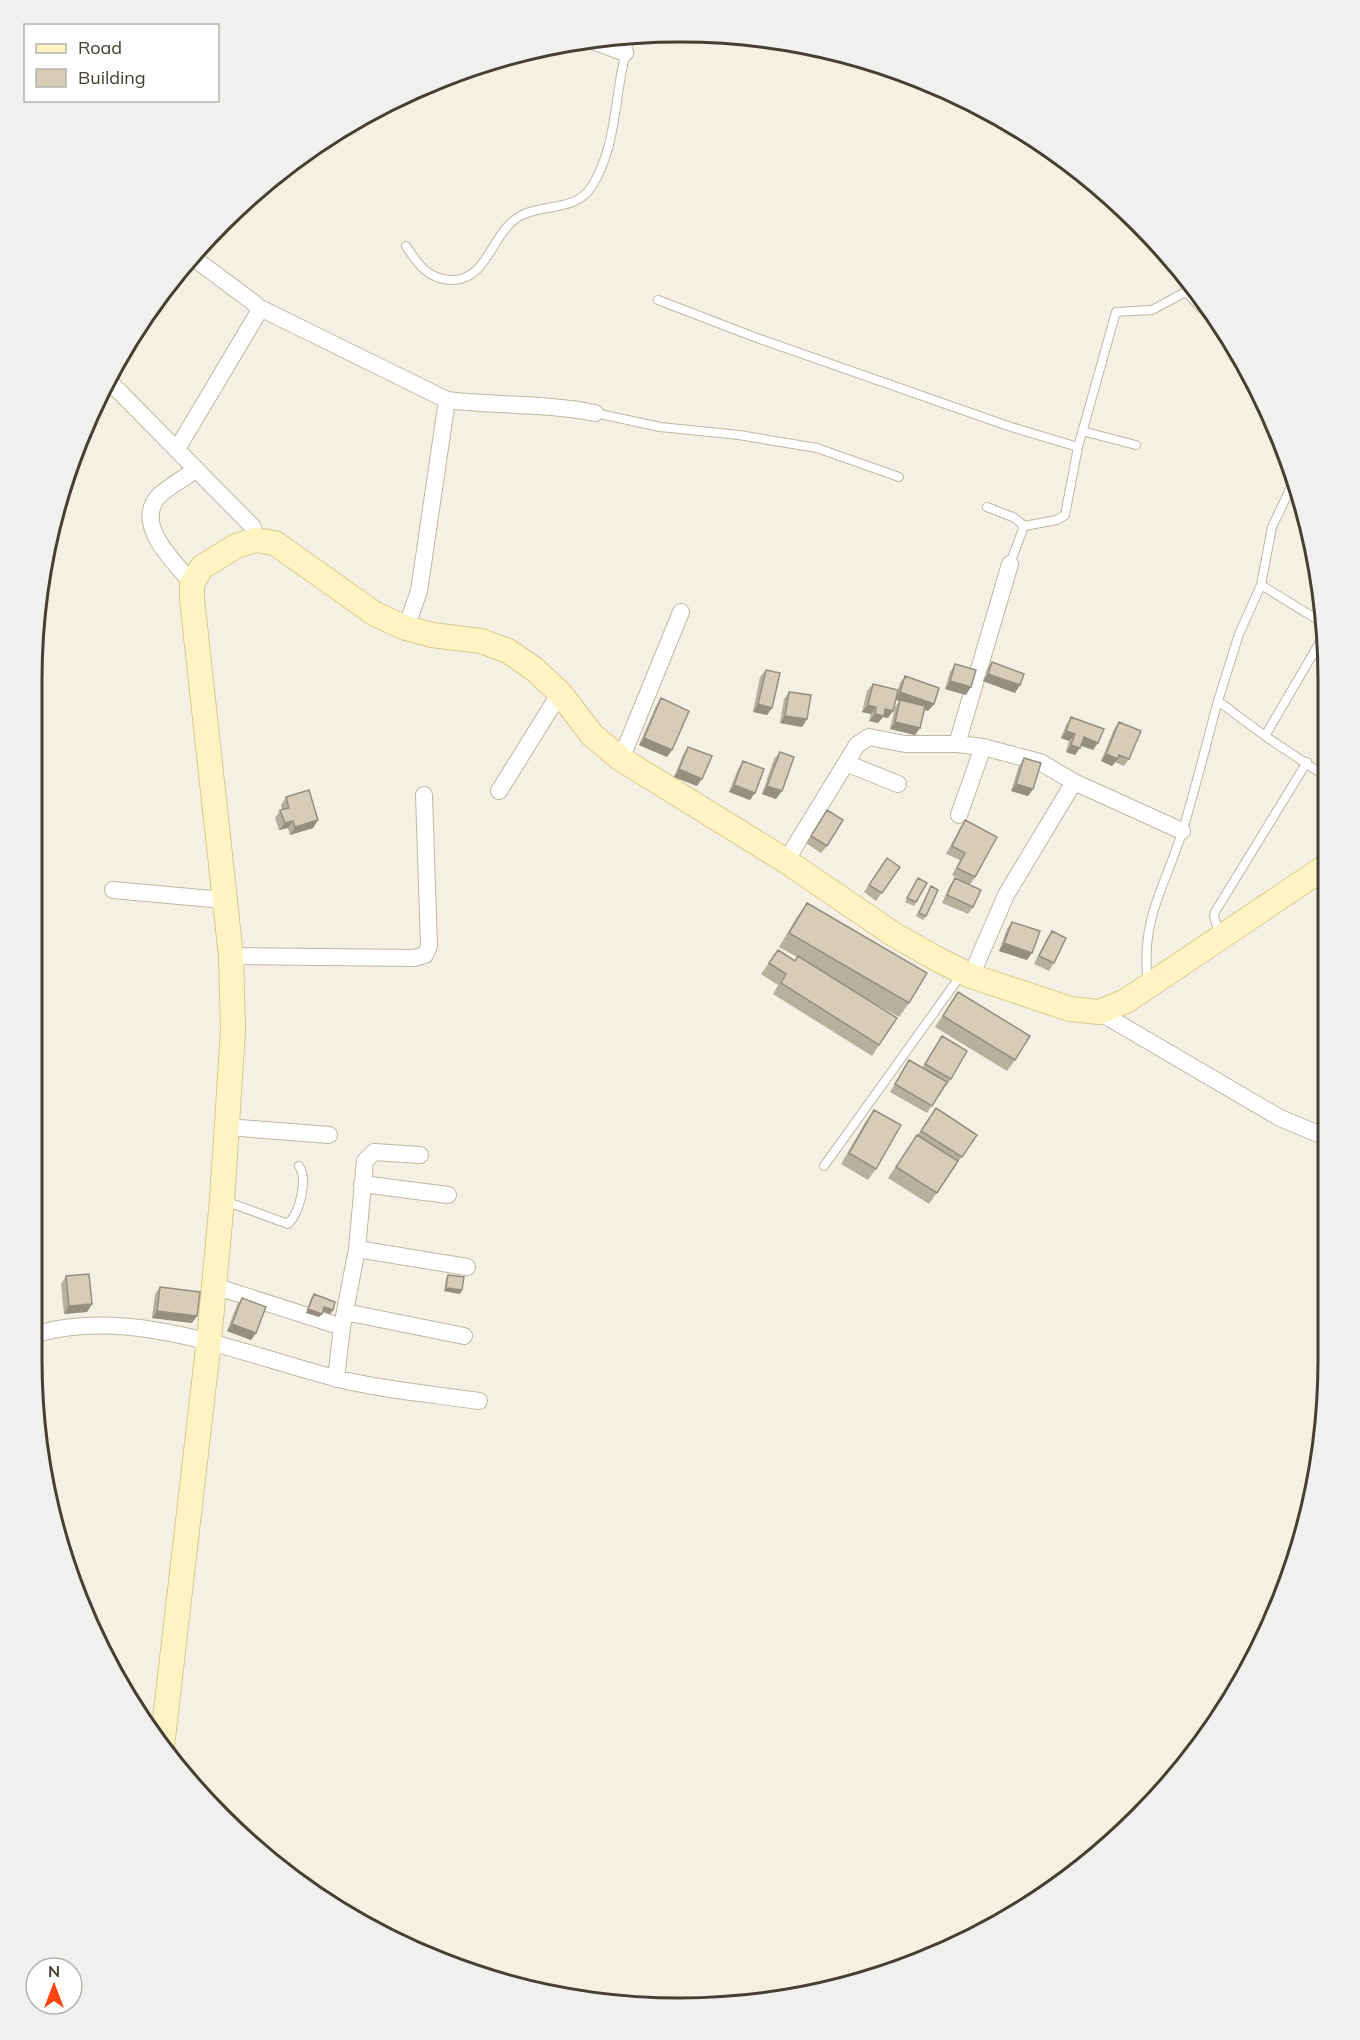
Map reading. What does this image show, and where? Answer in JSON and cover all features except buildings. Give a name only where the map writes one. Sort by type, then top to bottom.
[{"type":"street","points":[[606,46],[625,53]]},
{"type":"street","points":[[198,261],[258,307],[447,400],[572,408],[595,413]]},
{"type":"street","points":[[177,449],[258,313],[258,307]]},
{"type":"street","points":[[114,386],[253,527],[255,540]]},
{"type":"street","points":[[405,628],[419,591],[447,400]]},
{"type":"street","points":[[163,1733],[209,1340],[222,1200],[232,1031],[231,956],[223,900],[192,583],[160,544],[150,520],[151,510],[158,497],[195,470]]},
{"type":"street","points":[[192,583],[202,567],[236,546],[255,540],[275,543],[375,614],[405,628],[432,635],[481,641],[508,651],[534,669],[560,693],[592,735],[621,759],[786,861],[893,934],[967,974],[1070,1009],[1099,1012],[1271,1112],[1318,1133]]},
{"type":"street","points":[[957,744],[1010,564]]},
{"type":"street","points":[[621,759],[681,612]]},
{"type":"street","points":[[499,791],[560,693]]},
{"type":"street","points":[[786,861],[860,741],[869,737],[906,744],[957,744],[983,747],[1040,762],[1074,782],[1182,831]]},
{"type":"street","points":[[959,815],[983,747]]},
{"type":"street","points":[[846,763],[898,784]]},
{"type":"street","points":[[967,974],[1006,895],[1074,782]]},
{"type":"street","points":[[231,956],[414,958],[425,955],[429,946],[424,795]]},
{"type":"street","points":[[1099,1012],[1126,1001],[1318,872]]},
{"type":"street","points":[[113,890],[223,900]]},
{"type":"street","points":[[227,1126],[329,1135]]},
{"type":"street","points":[[336,1379],[343,1320],[357,1249],[365,1161],[368,1155],[374,1152],[420,1155]]},
{"type":"street","points":[[362,1184],[448,1195]]},
{"type":"street","points":[[357,1249],[467,1267]]},
{"type":"street","points":[[214,1286],[343,1320],[464,1336]]},
{"type":"street","points":[[42,1333],[83,1325],[209,1340],[336,1379],[479,1401]]},
{"type":"lane","points":[[406,246],[428,274],[439,279],[455,280],[473,274],[505,228],[522,214],[572,203],[591,189],[609,151],[628,44]]},
{"type":"lane","points":[[1024,526],[1057,520],[1065,515],[1082,431],[1116,312],[1152,310],[1186,292]]},
{"type":"lane","points":[[658,300],[1011,427],[1078,447]]},
{"type":"lane","points":[[595,413],[660,427],[739,435],[817,448],[899,477]]},
{"type":"lane","points":[[1082,431],[1136,445]]},
{"type":"lane","points":[[1148,986],[1144,954],[1149,920],[1182,831],[1239,634],[1261,585],[1272,527],[1289,492]]},
{"type":"lane","points":[[987,507],[1015,518],[1024,526]]},
{"type":"lane","points":[[1010,564],[1024,526]]},
{"type":"lane","points":[[1261,585],[1315,618]]},
{"type":"lane","points":[[1265,736],[1317,647]]},
{"type":"lane","points":[[1218,701],[1265,736],[1318,770]]},
{"type":"lane","points":[[1221,938],[1214,917],[1215,912],[1307,762]]},
{"type":"lane","points":[[824,1166],[967,974]]},
{"type":"lane","points":[[222,1200],[288,1224],[294,1218],[300,1203],[303,1172],[298,1166]]}]
